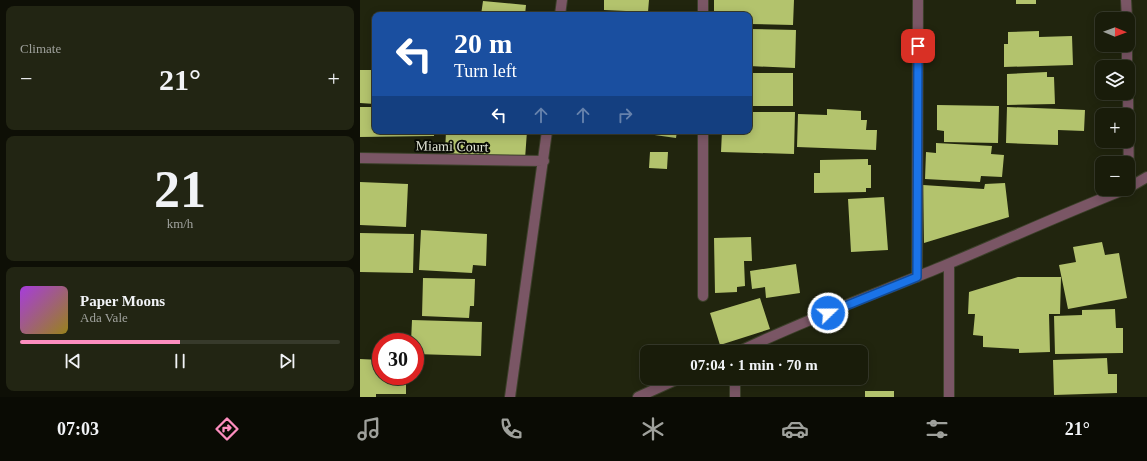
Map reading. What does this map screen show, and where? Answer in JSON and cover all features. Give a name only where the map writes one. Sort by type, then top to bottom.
[{"type":"street","points":[[560,12],[562,0]]},
{"type":"street","points":[[702,0],[702,12]]},
{"type":"street","points":[[917,277],[918,0]]},
{"type":"street","points":[[1126,0],[1127,12]]},
{"type":"street","points":[[1128,100],[1128,156]]},
{"type":"street","points":[[510,397],[547,134]]},
{"type":"street","points":[[702,134],[703,296]]},
{"type":"street","name":"Miami Court","points":[[360,158],[544,161]]},
{"type":"street","points":[[1135,184],[1147,177]]},
{"type":"street","points":[[752,345],[949,264],[1107,196]]},
{"type":"street","points":[[949,264],[949,397]]},
{"type":"street","points":[[638,397],[665,385]]},
{"type":"street","points":[[735,385],[735,397]]},
{"type":"building","points":[[604,0],[649,0],[648,12],[604,10]]},
{"type":"building","points":[[714,0],[794,0],[793,25],[752,24],[752,12],[714,12]]},
{"type":"building","points":[[1016,0],[1036,0],[1036,4],[1016,4]]},
{"type":"building","points":[[483,1],[526,5],[525,12],[481,12]]},
{"type":"building","points":[[752,29],[796,30],[795,68],[752,66]]},
{"type":"building","points":[[1039,31],[1039,37],[1072,36],[1073,65],[1004,67],[1004,44],[1008,44],[1008,32]]},
{"type":"building","points":[[360,70],[372,70],[372,104],[360,103]]},
{"type":"building","points":[[1047,72],[1047,77],[1054,77],[1055,104],[1007,105],[1007,74]]},
{"type":"building","points":[[752,73],[793,73],[793,106],[752,106]]},
{"type":"building","points":[[937,105],[999,106],[998,143],[944,142],[944,131],[937,130]]},
{"type":"building","points":[[360,107],[372,107],[372,134],[434,134],[434,136],[360,137]]},
{"type":"building","points":[[1007,107],[1085,110],[1084,131],[1058,130],[1058,145],[1006,143]]},
{"type":"building","points":[[827,109],[861,111],[861,120],[867,120],[866,130],[877,130],[876,150],[797,147],[798,114],[827,115]]},
{"type":"building","points":[[752,112],[795,112],[794,154],[721,152],[722,134],[752,134]]},
{"type":"building","points":[[446,134],[527,134],[525,159],[445,153]]},
{"type":"building","points":[[647,134],[677,134],[676,138]]},
{"type":"building","points":[[936,143],[992,146],[991,154],[1004,155],[1002,177],[981,176],[980,182],[925,179],[926,152],[936,153]]},
{"type":"building","points":[[650,152],[668,152],[667,169],[649,168]]},
{"type":"building","points":[[868,159],[868,165],[871,165],[871,188],[866,188],[866,192],[814,193],[814,173],[820,173],[820,160]]},
{"type":"building","points":[[360,182],[408,184],[406,227],[360,225]]},
{"type":"building","points":[[1005,183],[1009,217],[924,243],[923,185],[984,189],[985,184]]},
{"type":"building","points":[[884,197],[888,250],[851,252],[848,199]]},
{"type":"building","points":[[421,230],[487,234],[486,266],[473,265],[472,273],[419,270]]},
{"type":"building","points":[[360,233],[414,234],[413,273],[360,272]]},
{"type":"building","points":[[751,237],[752,261],[744,261],[745,286],[737,287],[737,292],[715,293],[714,238]]},
{"type":"building","points":[[1102,242],[1105,255],[1119,253],[1127,298],[1068,309],[1059,265],[1076,262],[1073,247]]},
{"type":"building","points":[[796,264],[800,293],[766,298],[765,287],[752,289],[750,271]]},
{"type":"building","points":[[1018,277],[1061,277],[1060,314],[1049,314],[1050,352],[1019,353],[1019,349],[983,347],[983,336],[973,335],[975,314],[968,314],[969,292]]},
{"type":"building","points":[[423,278],[475,279],[474,306],[470,306],[469,318],[422,316]]},
{"type":"building","points":[[760,298],[770,329],[720,345],[710,313]]},
{"type":"building","points":[[1115,309],[1116,328],[1123,328],[1123,353],[1055,354],[1054,316],[1082,315],[1082,310]]},
{"type":"building","points":[[412,320],[482,322],[481,356],[424,354],[424,333],[411,333]]},
{"type":"building","points":[[1107,358],[1108,374],[1117,374],[1117,393],[1054,395],[1053,360]]},
{"type":"building","points":[[360,359],[372,360],[372,385],[406,385],[406,394],[376,394],[376,397],[360,397]]},
{"type":"building","points":[[865,391],[894,391],[894,397],[865,397]]},
{"type":"route","points":[[828,313],[917,277],[918,46]]}]
